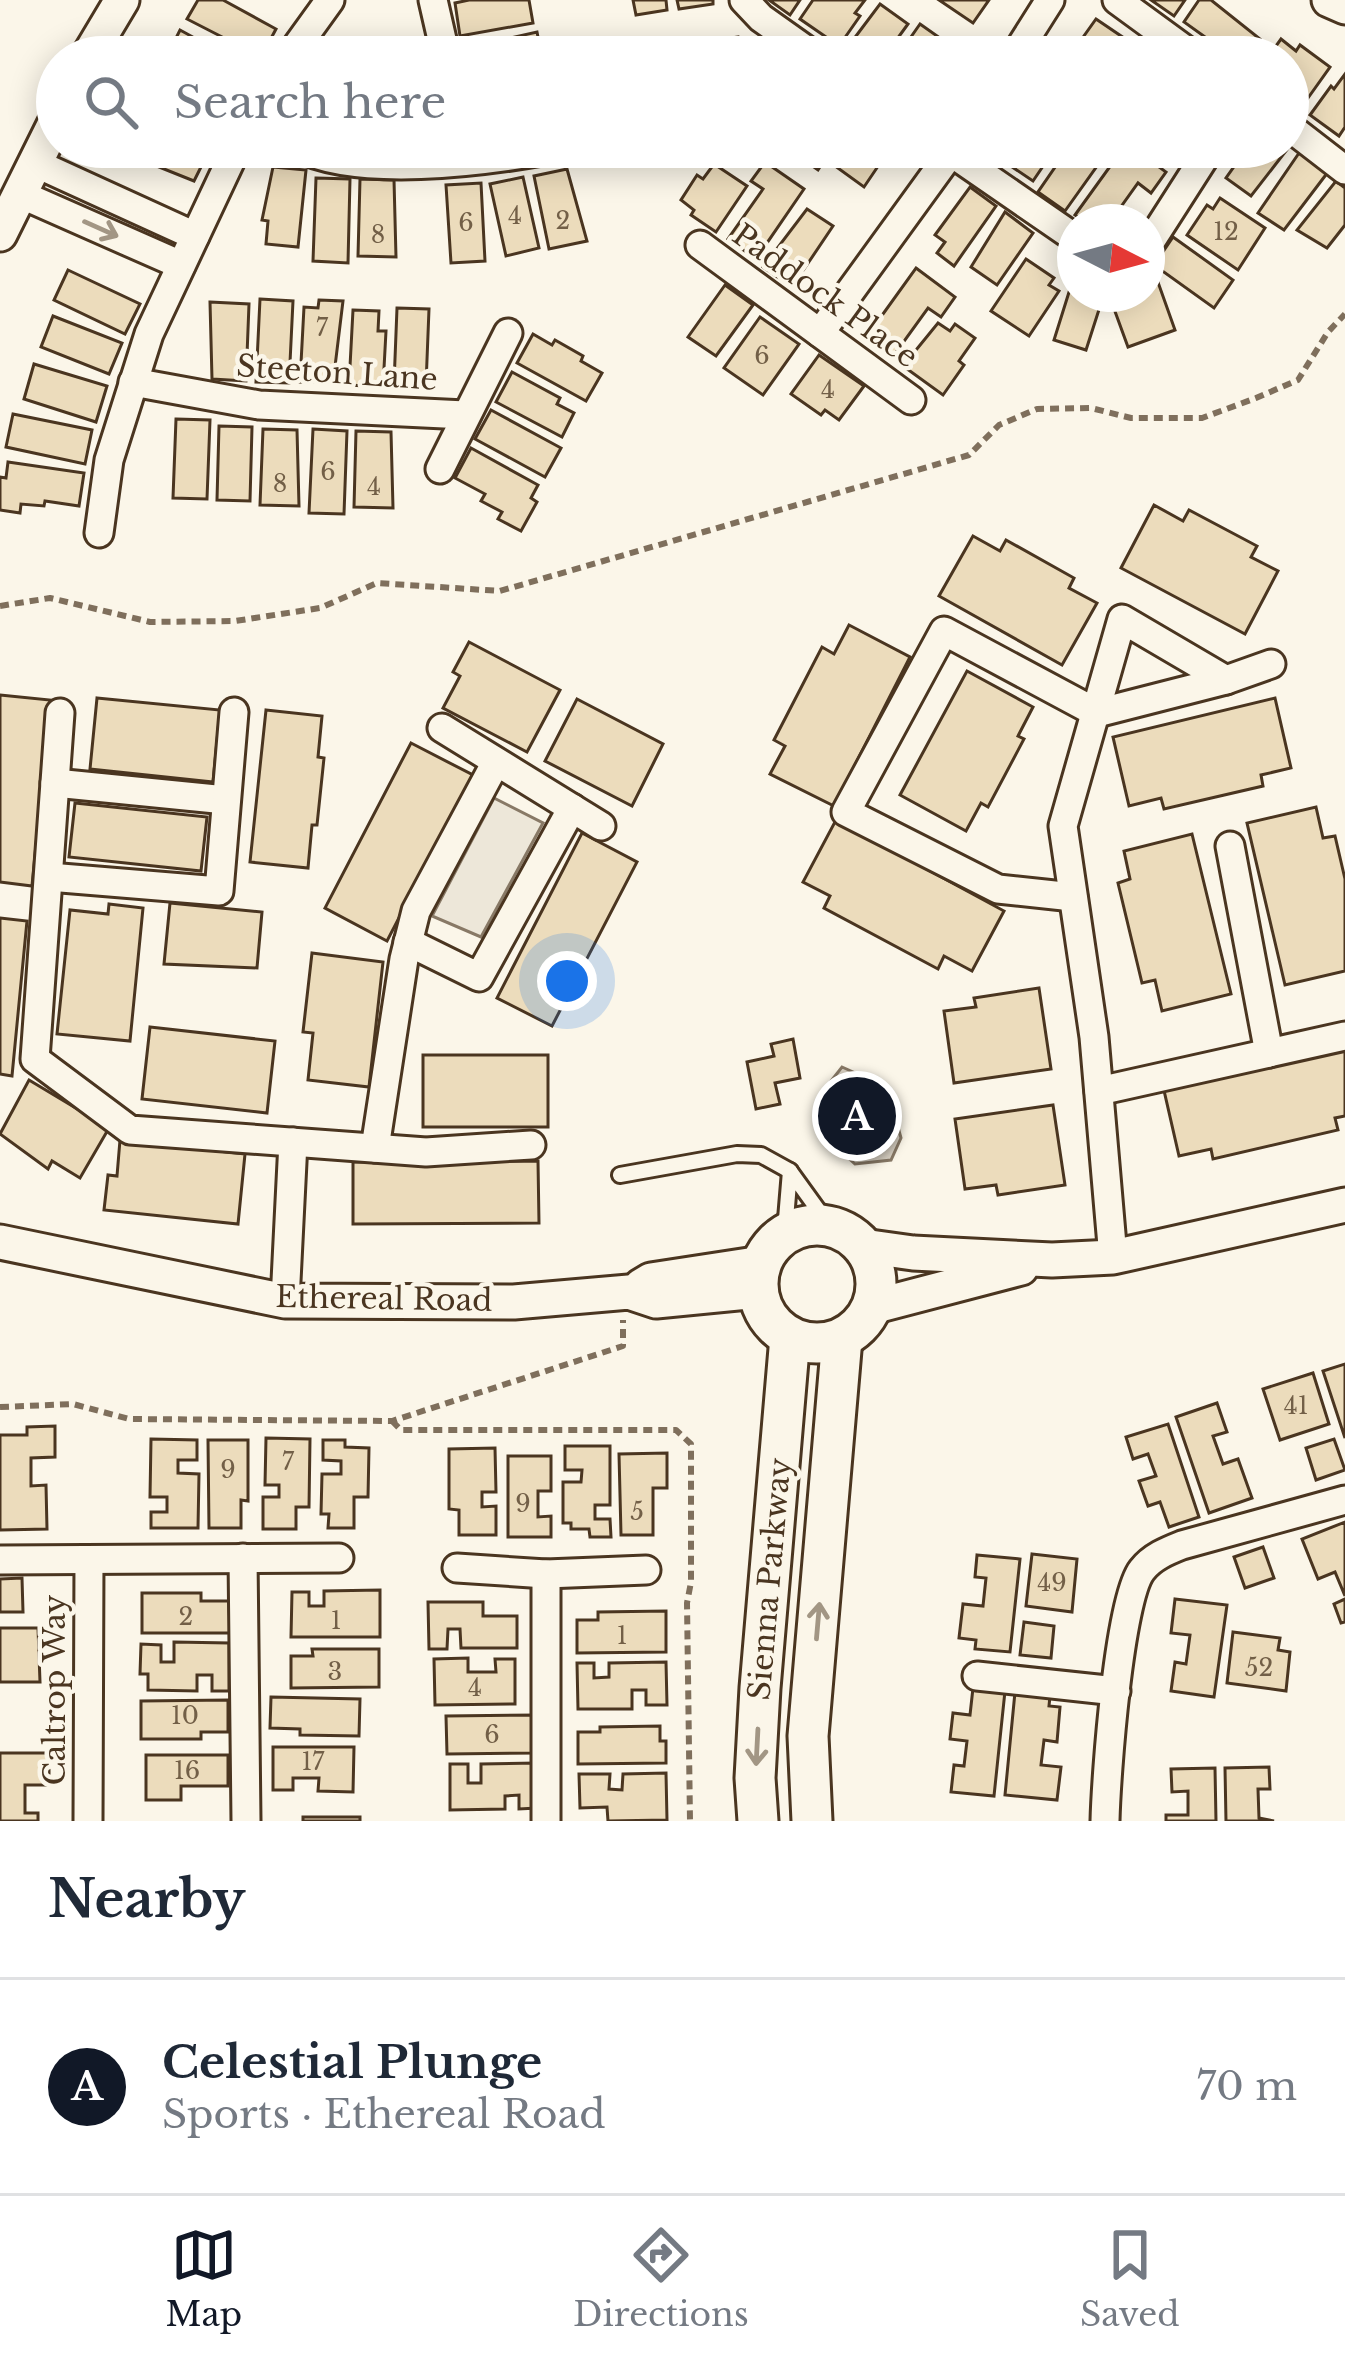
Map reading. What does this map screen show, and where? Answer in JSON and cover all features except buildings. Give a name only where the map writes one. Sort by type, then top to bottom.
[{"type":"main road","points":[[813,1226],[848,1232],[863,1246],[876,1275],[872,1307],[865,1320],[842,1339],[825,1343],[790,1337],[769,1318],[760,1277],[782,1236],[813,1226]]},
{"type":"main road","name":"Sienna Parkway","points":[[758,1821],[755,1778],[760,1688],[790,1337]]},
{"type":"main road","name":"Sienna Parkway","points":[[812,1821],[808,1736],[842,1339]]},
{"type":"street","points":[[101,36],[122,0]]},
{"type":"street","points":[[304,36],[330,0]]},
{"type":"street","points":[[433,0],[441,36]]},
{"type":"street","points":[[744,0],[786,36]]},
{"type":"street","points":[[1027,36],[1050,0]]},
{"type":"street","points":[[1118,0],[1167,36]]},
{"type":"street","points":[[1329,0],[1345,7]]},
{"type":"street","points":[[1309,142],[1345,170]]},
{"type":"street","points":[[0,233],[35,163]]},
{"type":"street","points":[[46,168],[195,236]]},
{"type":"street","points":[[99,533],[109,460],[149,334],[227,168]]},
{"type":"street","points":[[820,333],[937,168]]},
{"type":"street","points":[[977,168],[1057,225]]},
{"type":"street","points":[[1165,219],[1198,168]]},
{"type":"street","points":[[20,194],[181,265]]},
{"type":"street","name":"Paddock Place","points":[[700,245],[911,400]]},
{"type":"street","points":[[440,469],[508,333]]},
{"type":"street","name":"Steeton Lane","points":[[133,382],[259,405],[465,415]]},
{"type":"street","points":[[1114,1257],[1099,1091],[1063,826],[1122,620],[1226,680]]},
{"type":"street","points":[[1073,897],[998,889],[846,812],[944,631],[1096,712],[1271,664]]},
{"type":"street","points":[[49,877],[219,891],[234,712]]},
{"type":"street","points":[[60,713],[35,1059],[130,1130],[426,1152],[531,1145]]},
{"type":"street","points":[[442,728],[601,826]]},
{"type":"street","points":[[375,1148],[416,911],[496,762]]},
{"type":"street","points":[[56,782],[226,800]]},
{"type":"street","points":[[408,942],[479,977],[572,808]]},
{"type":"street","points":[[1231,846],[1269,1053]]},
{"type":"street","points":[[1099,1091],[1345,1036]]},
{"type":"street","points":[[285,1301],[293,1142]]},
{"type":"street","points":[[863,1246],[1052,1260],[1114,1257],[1345,1205]]},
{"type":"street","name":"Ethereal Road","points":[[0,1242],[285,1301],[514,1302],[626,1292],[650,1280],[760,1277]]},
{"type":"street","points":[[872,1307],[1052,1260]]},
{"type":"street","points":[[1105,1821],[1116,1691],[1131,1595],[1141,1571],[1160,1554],[1345,1500]]},
{"type":"street","points":[[243,1558],[246,1821]]},
{"type":"street","points":[[0,1560],[340,1558]]},
{"type":"street","name":"Caltrop Way","points":[[88,1821],[89,1560]]},
{"type":"street","points":[[458,1568],[546,1574],[646,1570]]},
{"type":"street","points":[[546,1574],[546,1821]]},
{"type":"street","points":[[977,1676],[1116,1691]]},
{"type":"lane","points":[[620,1175],[737,1154],[761,1155],[790,1171],[813,1226]]},
{"type":"lane","points":[[790,1171],[786,1219],[813,1226]]},
{"type":"path","points":[[0,606],[50,598],[150,622],[235,621],[320,608],[377,583],[500,591],[969,455],[999,425],[1037,409],[1091,408],[1131,418],[1202,418],[1298,380],[1345,314]]},
{"type":"path","points":[[0,1407],[73,1404],[130,1419],[392,1421],[623,1346],[626,1292]]},
{"type":"shaded area","points":[[494,798],[543,823],[481,937],[432,916]]},
{"type":"shaded area","points":[[842,1067],[862,1076],[872,1112],[896,1120],[901,1138],[891,1160],[855,1164],[834,1145],[824,1090]]},
{"type":"place","name":"Celestial Plunge","points":[[857,1116]]}]
